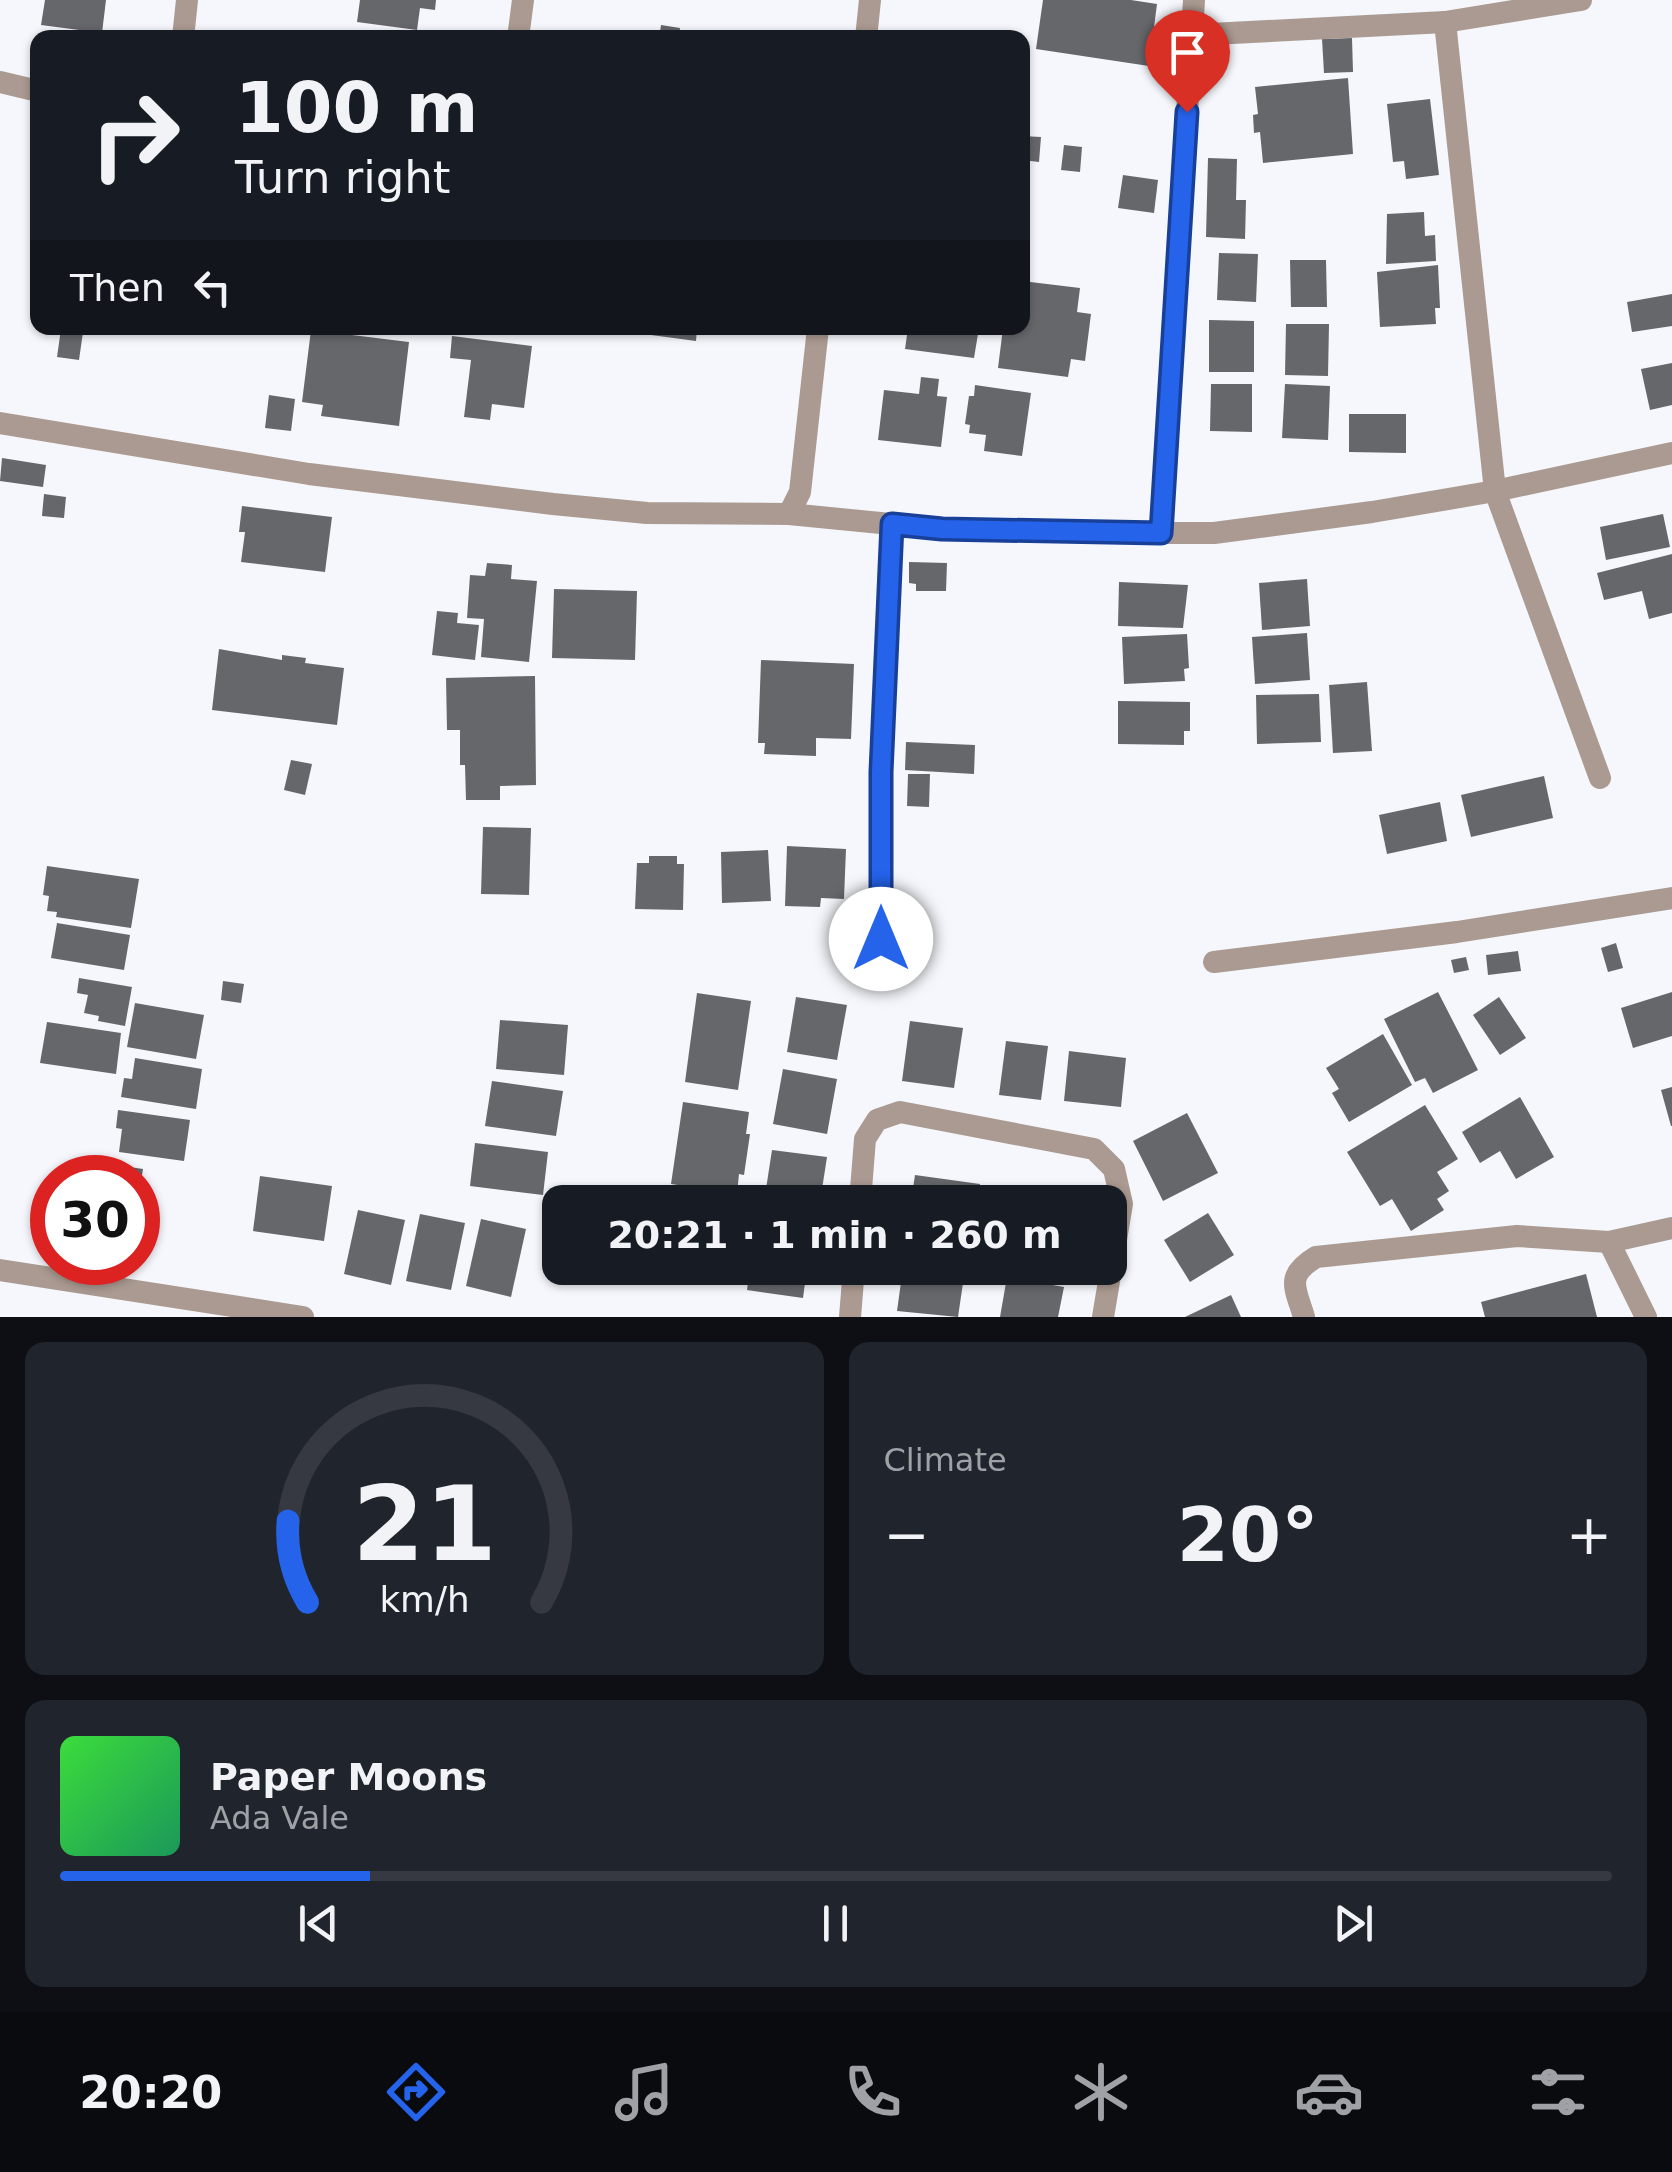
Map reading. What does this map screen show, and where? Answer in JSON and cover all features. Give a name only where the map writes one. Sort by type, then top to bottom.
[{"type":"street","points":[[184,30],[188,0]]},
{"type":"street","points":[[519,30],[523,0]]},
{"type":"street","points":[[867,30],[870,0]]},
{"type":"street","points":[[1161,533],[1194,0]]},
{"type":"street","points":[[1192,35],[1446,22],[1581,0]]},
{"type":"street","points":[[1446,22],[1496,492],[1600,778]]},
{"type":"street","points":[[0,82],[30,89]]},
{"type":"street","points":[[790,514],[800,492],[817,335]]},
{"type":"street","points":[[0,423],[308,474],[647,513],[790,514],[862,518],[942,529],[1161,533],[1214,532],[1372,512],[1496,492],[1672,453]]},
{"type":"street","points":[[881,939],[881,772],[892,524]]},
{"type":"street","points":[[1214,962],[1457,932],[1672,898]]},
{"type":"street","points":[[861,1185],[865,1140],[878,1120],[900,1112],[1094,1149],[1114,1168],[1118,1185]]},
{"type":"street","points":[[1304,1317],[1294,1283],[1299,1267],[1316,1257],[1517,1236],[1609,1242],[1672,1228]]},
{"type":"street","points":[[1609,1242],[1646,1317]]},
{"type":"street","points":[[0,1270],[303,1317]]},
{"type":"street","points":[[850,1317],[853,1285]]},
{"type":"street","points":[[1102,1317],[1108,1285]]},
{"type":"building","points":[[45,0],[106,0],[102,30],[41,25]]},
{"type":"building","points":[[360,0],[436,0],[435,10],[420,8],[417,30],[357,22]]},
{"type":"building","points":[[1043,0],[1131,0],[1157,4],[1149,66],[1036,49]]},
{"type":"building","points":[[661,25],[680,28],[680,30],[660,30]]},
{"type":"building","points":[[1352,38],[1353,72],[1324,73],[1322,39]]},
{"type":"building","points":[[1348,78],[1353,154],[1263,163],[1260,132],[1254,133],[1253,115],[1258,114],[1255,87]]},
{"type":"building","points":[[1430,99],[1439,175],[1406,179],[1404,161],[1393,162],[1387,104]]},
{"type":"building","points":[[1030,136],[1041,137],[1039,162],[1030,161]]},
{"type":"building","points":[[1064,145],[1082,147],[1080,172],[1061,170]]},
{"type":"building","points":[[1208,158],[1237,159],[1236,200],[1246,200],[1245,239],[1206,237]]},
{"type":"building","points":[[1123,175],[1158,180],[1154,213],[1118,208]]},
{"type":"building","points":[[1424,212],[1425,236],[1435,235],[1436,261],[1386,264],[1387,214]]},
{"type":"building","points":[[1219,253],[1258,254],[1256,302],[1217,300]]},
{"type":"building","points":[[1290,260],[1326,260],[1327,307],[1291,307]]},
{"type":"building","points":[[1438,265],[1440,308],[1435,308],[1436,324],[1380,327],[1377,272]]},
{"type":"building","points":[[1030,282],[1080,288],[1077,312],[1091,314],[1085,361],[1071,359],[1068,377],[998,368],[1002,335],[1030,335]]},
{"type":"building","points":[[1672,294],[1672,326],[1632,332],[1627,302]]},
{"type":"building","points":[[1209,320],[1254,321],[1254,372],[1209,372]]},
{"type":"building","points":[[1286,324],[1329,324],[1328,376],[1285,375]]},
{"type":"building","points":[[60,335],[83,335],[79,360],[57,357]]},
{"type":"building","points":[[310,335],[409,342],[399,426],[321,416],[323,405],[302,402]]},
{"type":"building","points":[[651,335],[696,335],[696,341]]},
{"type":"building","points":[[907,335],[978,335],[974,358],[905,349]]},
{"type":"building","points":[[452,336],[532,346],[524,408],[492,404],[490,420],[464,417],[471,360],[450,358]]},
{"type":"building","points":[[1672,363],[1672,405],[1650,410],[1641,369]]},
{"type":"building","points":[[921,377],[939,379],[937,396],[947,397],[941,447],[878,440],[884,390],[919,394]]},
{"type":"building","points":[[1211,384],[1252,384],[1252,432],[1210,431]]},
{"type":"building","points":[[1285,384],[1330,386],[1328,440],[1282,438]]},
{"type":"building","points":[[975,385],[1031,393],[1022,456],[984,451],[986,435],[969,433],[970,425],[965,424],[969,396],[974,396]]},
{"type":"building","points":[[269,395],[295,399],[291,431],[265,428]]},
{"type":"building","points":[[1349,414],[1406,414],[1406,453],[1349,452]]},
{"type":"building","points":[[2,458],[46,465],[43,487],[0,481]]},
{"type":"building","points":[[44,494],[66,497],[64,518],[42,516]]},
{"type":"building","points":[[242,506],[332,517],[325,572],[241,562],[245,532],[239,532]]},
{"type":"building","points":[[1663,514],[1670,547],[1606,560],[1600,527]]},
{"type":"building","points":[[1672,554],[1672,613],[1649,619],[1642,591],[1604,600],[1597,573]]},
{"type":"building","points":[[909,562],[947,563],[946,591],[916,591],[916,584],[909,583]]},
{"type":"building","points":[[487,563],[512,565],[511,579],[537,581],[529,662],[481,657],[484,619],[467,618],[470,575],[485,576]]},
{"type":"building","points":[[1307,579],[1310,626],[1262,630],[1259,583]]},
{"type":"building","points":[[1119,582],[1188,585],[1183,628],[1118,626]]},
{"type":"building","points":[[554,589],[637,591],[635,660],[552,658]]},
{"type":"building","points":[[437,611],[458,613],[457,623],[479,625],[475,660],[432,655]]},
{"type":"building","points":[[1307,633],[1310,680],[1255,684],[1252,637]]},
{"type":"building","points":[[1187,634],[1189,668],[1184,669],[1185,681],[1124,684],[1122,637]]},
{"type":"building","points":[[219,649],[282,660],[282,655],[306,658],[305,663],[344,668],[337,725],[212,710]]},
{"type":"building","points":[[761,660],[854,664],[851,739],[816,738],[816,756],[764,754],[765,743],[758,743]]},
{"type":"building","points":[[535,676],[536,785],[500,786],[500,800],[466,800],[460,730],[447,730],[446,678]]},
{"type":"building","points":[[1367,682],[1372,751],[1333,753],[1329,685]]},
{"type":"building","points":[[1319,694],[1321,742],[1257,744],[1256,695]]},
{"type":"building","points":[[1118,701],[1190,702],[1190,731],[1184,731],[1184,745],[1118,744]]},
{"type":"building","points":[[906,742],[975,745],[974,774],[905,770]]},
{"type":"building","points":[[291,760],[312,764],[305,795],[284,790]]},
{"type":"building","points":[[908,774],[930,774],[929,807],[907,806]]},
{"type":"building","points":[[1544,776],[1553,818],[1471,837],[1461,795]]},
{"type":"building","points":[[1440,802],[1447,841],[1387,854],[1379,815]]},
{"type":"building","points":[[483,827],[531,828],[529,895],[481,894]]},
{"type":"building","points":[[787,846],[846,849],[844,899],[821,898],[820,907],[785,906]]},
{"type":"building","points":[[768,850],[771,901],[722,903],[721,852]]},
{"type":"building","points":[[649,856],[677,856],[677,864],[684,864],[683,910],[635,909],[637,863],[649,863]]},
{"type":"building","points":[[47,866],[139,879],[131,928],[56,917],[57,912],[47,911],[49,896],[43,895]]},
{"type":"building","points":[[57,923],[130,935],[124,970],[51,958]]},
{"type":"building","points":[[1616,943],[1623,968],[1608,972],[1601,948]]},
{"type":"building","points":[[1518,951],[1521,971],[1488,975],[1486,955]]},
{"type":"building","points":[[1466,957],[1469,970],[1454,973],[1451,960]]},
{"type":"building","points":[[79,978],[132,987],[125,1026],[98,1021],[99,1016],[84,1013],[88,995],[77,993]]},
{"type":"building","points":[[223,981],[244,984],[241,1003],[221,1000]]},
{"type":"building","points":[[1438,992],[1478,1070],[1433,1093],[1425,1078],[1415,1082],[1384,1019]]},
{"type":"building","points":[[1672,992],[1672,1036],[1633,1048],[1621,1008]]},
{"type":"building","points":[[697,993],[751,1001],[738,1090],[685,1082]]},
{"type":"building","points":[[796,997],[847,1005],[837,1060],[787,1052]]},
{"type":"building","points":[[1499,997],[1526,1038],[1500,1055],[1473,1015]]},
{"type":"building","points":[[135,1003],[204,1015],[196,1059],[127,1047]]},
{"type":"building","points":[[500,1020],[568,1025],[564,1075],[496,1069]]},
{"type":"building","points":[[910,1021],[963,1028],[954,1088],[902,1081]]},
{"type":"building","points":[[47,1022],[121,1033],[116,1074],[40,1063]]},
{"type":"building","points":[[1383,1034],[1412,1085],[1349,1122],[1332,1093],[1339,1089],[1326,1068]]},
{"type":"building","points":[[1006,1041],[1048,1046],[1041,1100],[999,1095]]},
{"type":"building","points":[[1069,1051],[1126,1058],[1121,1107],[1064,1101]]},
{"type":"building","points":[[135,1058],[202,1069],[196,1109],[121,1097],[124,1078],[132,1079]]},
{"type":"building","points":[[783,1069],[837,1079],[827,1134],[773,1124]]},
{"type":"building","points":[[492,1081],[563,1091],[556,1136],[485,1126]]},
{"type":"building","points":[[1672,1087],[1672,1126],[1671,1126],[1661,1090]]},
{"type":"building","points":[[1520,1097],[1554,1157],[1516,1179],[1500,1151],[1480,1163],[1462,1132]]},
{"type":"building","points":[[683,1102],[749,1112],[744,1175],[739,1174],[738,1185],[671,1184]]},
{"type":"building","points":[[1425,1105],[1458,1159],[1437,1172],[1449,1191],[1437,1199],[1444,1210],[1411,1231],[1392,1199],[1380,1206],[1347,1152]]},
{"type":"building","points":[[118,1110],[190,1120],[184,1161],[119,1152],[122,1129],[116,1128]]},
{"type":"building","points":[[1187,1113],[1218,1173],[1163,1201],[1133,1141]]},
{"type":"building","points":[[475,1143],[548,1152],[542,1195],[470,1186]]},
{"type":"building","points":[[772,1150],[827,1157],[823,1185],[767,1185]]},
{"type":"building","points":[[915,1175],[980,1184],[980,1185],[914,1185]]},
{"type":"building","points":[[260,1176],[332,1186],[324,1241],[253,1231]]},
{"type":"building","points":[[358,1210],[405,1220],[391,1285],[344,1274]]},
{"type":"building","points":[[1208,1213],[1234,1255],[1190,1282],[1164,1240]]},
{"type":"building","points":[[420,1214],[465,1223],[451,1290],[406,1281]]},
{"type":"building","points":[[481,1219],[526,1229],[511,1297],[466,1286]]},
{"type":"building","points":[[1586,1274],[1597,1317],[1485,1317],[1481,1302]]},
{"type":"building","points":[[748,1285],[805,1285],[803,1298],[747,1290]]},
{"type":"building","points":[[901,1285],[963,1285],[958,1317],[897,1311]]},
{"type":"building","points":[[1006,1285],[1064,1287],[1058,1317],[1000,1317]]},
{"type":"building","points":[[1231,1295],[1241,1317],[1185,1317]]},
{"type":"route","points":[[881,939],[881,772],[892,524],[942,529],[1161,533],[1187,112]]}]
